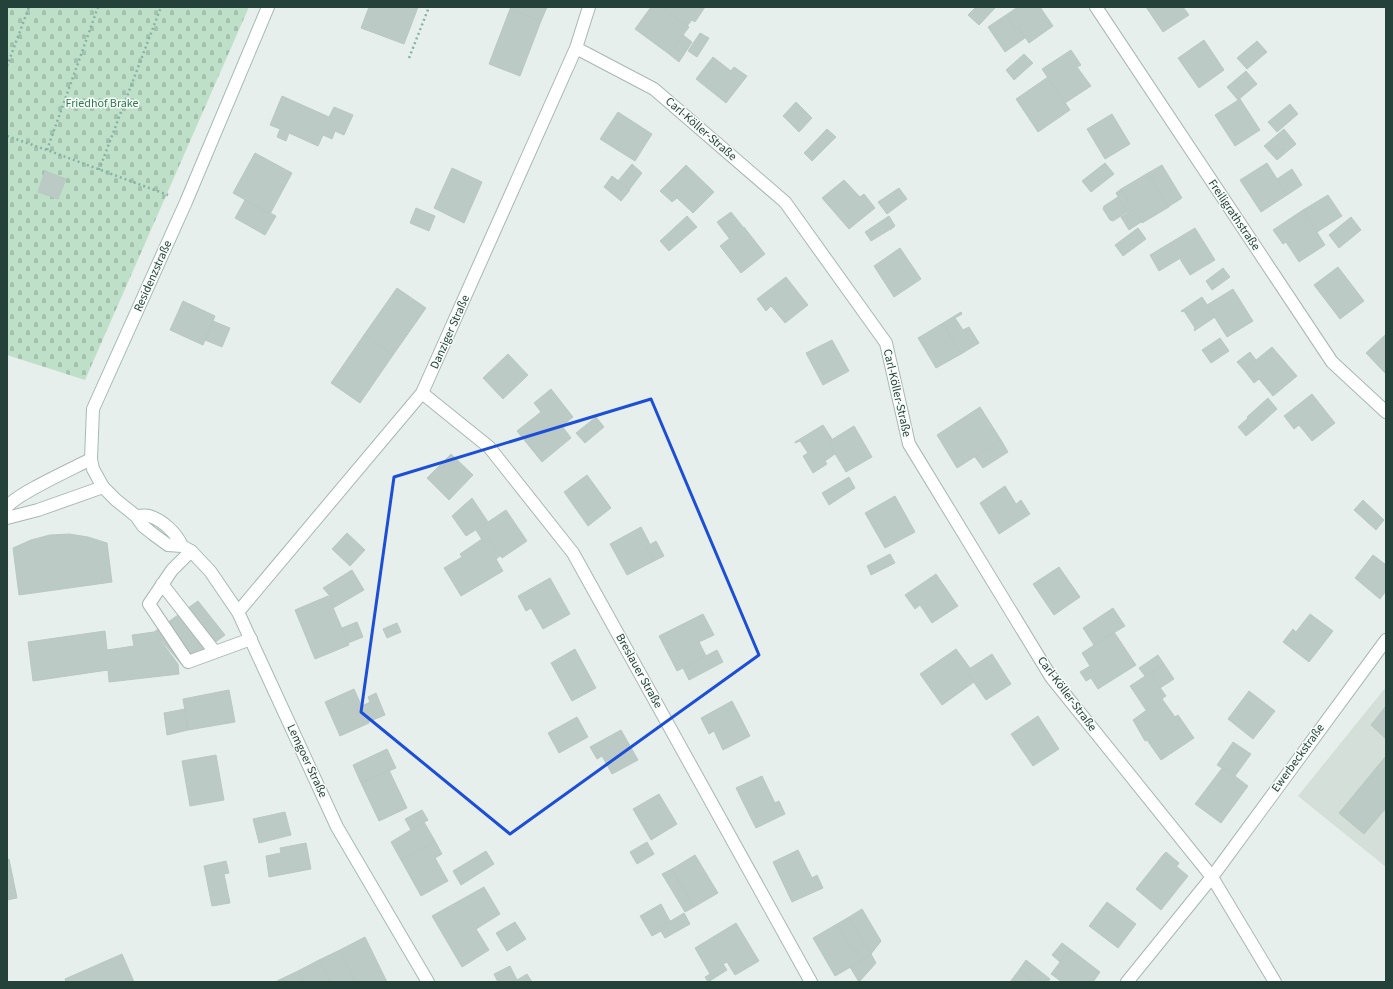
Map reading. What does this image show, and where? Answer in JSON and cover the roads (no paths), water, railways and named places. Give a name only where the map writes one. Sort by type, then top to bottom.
[{"type":"street","name":"Residenzstraße","points":[[91,459],[93,410],[186,202],[268,7]]},
{"type":"street","name":"Danziger Straße","points":[[238,612],[422,393],[576,48],[589,7]]},
{"type":"street","name":"Freiligrathstraße","points":[[1096,7],[1332,362],[1386,412]]},
{"type":"street","name":"Carl-Köller-Straße","points":[[576,48],[654,89],[785,202],[886,343],[909,444],[1051,677],[1212,877]]},
{"type":"street","name":"Breslauer Straße","points":[[422,393],[489,447],[573,553],[811,982]]},
{"type":"street","points":[[7,507],[10,502],[29,491],[91,459],[93,469],[103,487],[136,516],[143,526],[168,545],[187,549],[149,604],[188,662],[251,638]]},
{"type":"street","points":[[7,518],[38,510],[103,487]]},
{"type":"street","name":"Lemgoer Straße","points":[[187,549],[210,572],[238,612],[337,826],[428,982]]},
{"type":"street","points":[[162,584],[215,652]]},
{"type":"street","name":"Ewerbeckstraße","points":[[1127,982],[1212,877],[1386,640]]},
{"type":"street","points":[[1212,877],[1275,982]]},
{"type":"park label","name":"Friedhof Brake","points":[[102,103]]}]
